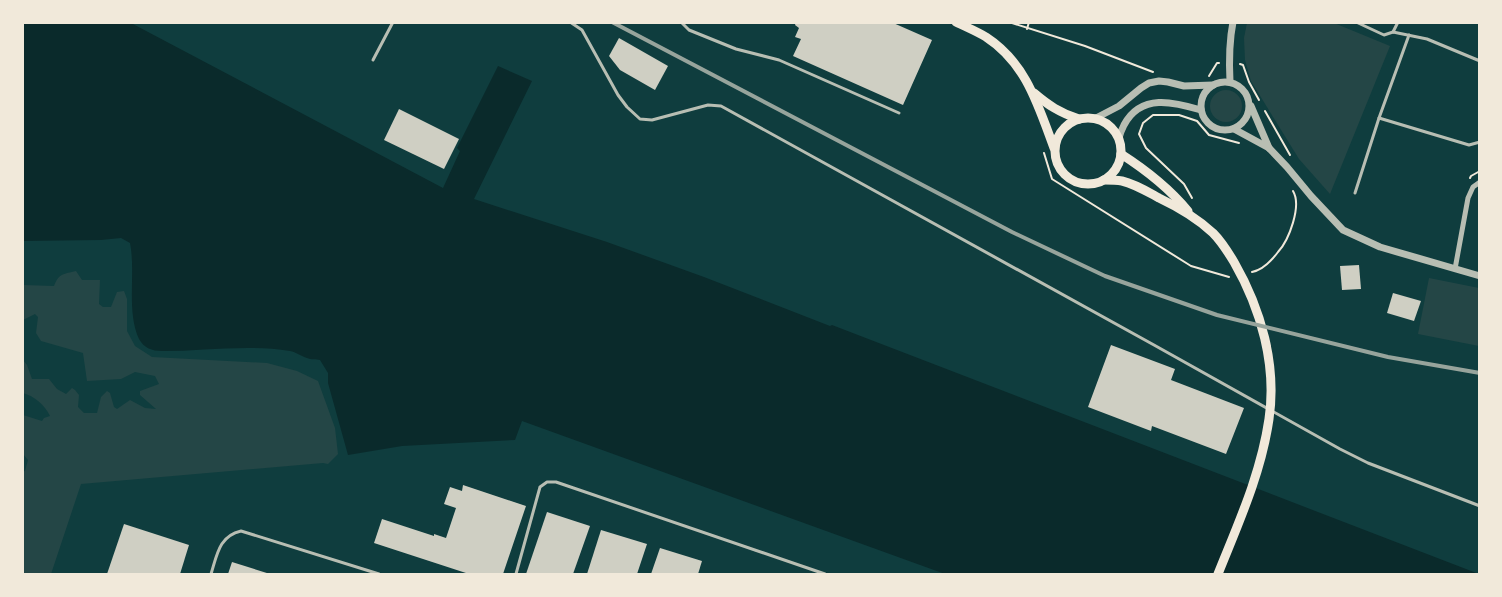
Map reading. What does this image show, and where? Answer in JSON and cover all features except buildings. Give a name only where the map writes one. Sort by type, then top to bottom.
[{"type":"highway","points":[[956,22],[985,36],[1004,51],[1021,70],[1032,91],[1054,148],[1055,158],[1065,175],[1084,184],[1104,180],[1122,181],[1172,204],[1213,233],[1242,277],[1257,309],[1268,348],[1271,383],[1269,418],[1262,455],[1249,498],[1218,574]]},
{"type":"highway","points":[[1032,91],[1051,107],[1065,114],[1078,118],[1096,118],[1106,122],[1114,129],[1119,138],[1121,154],[1118,165],[1104,180]]},
{"type":"highway","points":[[1054,148],[1062,129],[1078,118]]},
{"type":"highway","points":[[1121,154],[1156,178],[1176,196],[1193,217]]},
{"type":"street","points":[[1230,82],[1229,64],[1233,22]]},
{"type":"street","points":[[1096,118],[1119,106],[1149,83],[1168,82],[1184,87],[1230,82],[1237,84],[1248,95],[1269,148]]},
{"type":"street","points":[[1213,84],[1201,100],[1201,110],[1204,118],[1217,129],[1226,131],[1241,125],[1247,119],[1250,103]]},
{"type":"street","points":[[1119,138],[1124,124],[1134,112],[1144,106],[1168,102],[1201,110]]},
{"type":"street","points":[[1234,129],[1269,148],[1343,230],[1380,247],[1479,276]]},
{"type":"street","points":[[1455,269],[1468,198],[1473,187],[1479,182]]},
{"type":"lane","points":[[373,60],[393,22]]},
{"type":"lane","points":[[570,22],[582,30],[618,95],[640,119],[652,120],[708,105],[721,106],[1340,449],[1368,463],[1479,506]]},
{"type":"lane","points":[[681,22],[689,30],[698,34],[736,49],[778,60],[899,113]]},
{"type":"lane","points":[[1356,22],[1384,35],[1393,33],[1427,39],[1479,61]]},
{"type":"lane","points":[[1393,33],[1398,22]]},
{"type":"lane","points":[[1355,193],[1409,35]]},
{"type":"lane","points":[[1379,118],[1469,145],[1479,142]]},
{"type":"lane","points":[[516,574],[540,487],[548,482],[556,482],[825,574]]},
{"type":"lane","points":[[211,574],[224,541],[233,533],[241,531],[379,574]]},
{"type":"path","points":[[1027,29],[1029,22]]},
{"type":"shaded area","points":[[22,23],[131,23],[443,188],[460,151],[457,148],[498,66],[532,81],[474,199],[607,242],[704,277],[1479,574],[945,574],[522,421],[515,440],[402,446],[348,455],[328,383],[328,373],[320,360],[274,349],[162,351],[149,348],[143,345],[135,328],[130,243],[121,238],[23,241]]},
{"type":"shaded area","points":[[1247,23],[1334,23],[1390,46],[1330,194],[1299,159],[1251,81],[1245,60],[1244,38]]},
{"type":"shaded area","points":[[1226,90],[1237,95],[1242,106],[1237,117],[1226,122],[1215,117],[1210,106],[1215,95]]},
{"type":"shaded area","points":[[76,271],[82,280],[100,280],[99,304],[103,307],[111,307],[117,292],[124,291],[127,299],[127,331],[135,346],[152,357],[267,363],[297,371],[318,381],[335,428],[338,454],[328,464],[81,484],[51,574],[23,574],[22,472],[25,471],[28,460],[23,454],[23,415],[42,421],[50,416],[39,401],[23,393],[23,360],[32,379],[49,379],[57,389],[66,394],[72,388],[75,390],[79,395],[78,407],[84,413],[97,413],[101,397],[107,391],[117,409],[130,400],[145,408],[156,409],[140,395],[140,391],[159,384],[155,376],[135,372],[121,379],[87,381],[83,353],[41,341],[36,333],[38,317],[35,314],[23,320],[23,285],[54,286],[60,276]]},
{"type":"shaded area","points":[[1429,278],[1479,288],[1479,346],[1418,334]]},
{"type":"railway","points":[[612,22],[1012,232],[1105,276],[1217,315],[1388,357],[1480,373]]}]
